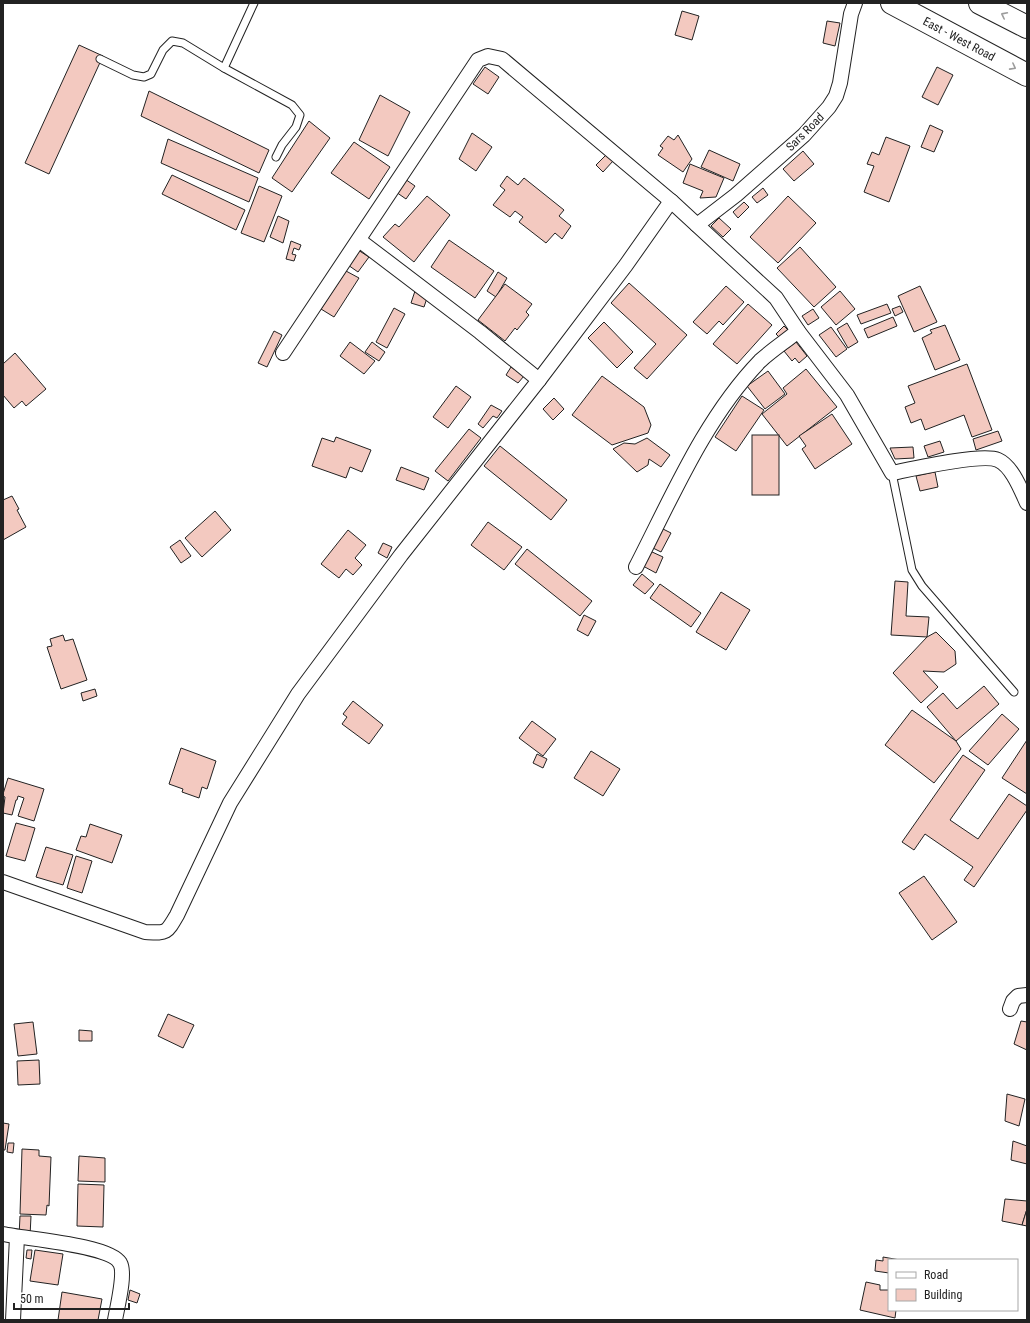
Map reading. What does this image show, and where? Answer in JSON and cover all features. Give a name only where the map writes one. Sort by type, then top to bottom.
[{"type":"main road","name":"East - West Road","points":[[892,3],[1027,75]]},
{"type":"main road","points":[[980,3],[1027,27]]},
{"type":"street","name":"Sars Road","points":[[697,225],[736,195],[804,135],[829,107],[836,96],[840,83],[850,14],[855,3]]},
{"type":"street","points":[[283,353],[478,60],[488,56],[502,59],[671,202],[776,298],[798,331],[847,395],[892,473],[937,464],[985,458],[999,460],[1010,470],[1027,503]]},
{"type":"street","points":[[3,882],[145,932],[161,933],[168,930],[177,915],[230,803],[298,694],[401,555],[539,380],[626,265],[671,202]]},
{"type":"street","points":[[359,240],[480,332],[539,380]]},
{"type":"street","points":[[636,567],[699,445],[725,403],[761,361],[798,331]]},
{"type":"street","points":[[1010,1009],[1013,1001],[1018,996],[1027,995]]},
{"type":"street","points":[[3,1234],[89,1247],[113,1255],[121,1263],[123,1275],[115,1320]]},
{"type":"street","points":[[13,1320],[17,1237]]},
{"type":"lane","points":[[224,68],[254,3]]},
{"type":"lane","points":[[100,59],[133,74],[144,77],[150,74],[163,50],[172,41],[183,43],[224,68],[292,105],[300,115],[296,127],[282,145],[276,157]]},
{"type":"lane","points":[[892,473],[912,570],[915,576],[1014,692]]},
{"type":"building","points":[[682,11],[699,16],[692,40],[675,35]]},
{"type":"building","points":[[827,21],[840,23],[835,46],[823,43]]},
{"type":"building","points":[[79,45],[103,56],[49,174],[25,163]]},
{"type":"building","points":[[485,67],[499,77],[488,94],[473,84]]},
{"type":"building","points":[[937,67],[953,75],[938,105],[922,97]]},
{"type":"building","points":[[149,91],[269,150],[259,173],[141,116]]},
{"type":"building","points":[[380,95],[410,112],[388,156],[359,140]]},
{"type":"building","points":[[309,121],[330,138],[292,192],[272,178]]},
{"type":"building","points":[[930,125],[943,131],[934,152],[921,147]]},
{"type":"building","points":[[472,133],[492,147],[476,171],[459,159]]},
{"type":"building","points":[[678,135],[692,159],[683,172],[658,155],[663,148],[660,146],[668,136],[674,140]]},
{"type":"building","points":[[886,137],[910,146],[889,202],[864,192],[874,166],[867,164],[872,152],[879,155]]},
{"type":"building","points":[[168,139],[258,178],[249,202],[161,163]]},
{"type":"building","points":[[354,142],[390,167],[369,199],[331,173]]},
{"type":"building","points":[[709,150],[740,164],[733,181],[701,167]]},
{"type":"building","points":[[803,151],[814,164],[794,181],[783,169]]},
{"type":"building","points":[[606,155],[613,161],[603,172],[596,165]]},
{"type":"building","points":[[690,164],[724,178],[716,197],[700,198],[703,191],[683,183]]},
{"type":"building","points":[[172,175],[245,210],[236,230],[162,194]]},
{"type":"building","points":[[507,176],[518,185],[524,178],[564,210],[559,216],[571,226],[562,239],[555,233],[546,243],[519,222],[523,217],[515,211],[510,217],[493,205],[505,190],[500,186]]},
{"type":"building","points":[[405,179],[415,186],[406,199],[396,192]]},
{"type":"building","points":[[259,186],[282,196],[264,242],[241,233]]},
{"type":"building","points":[[763,188],[768,195],[757,203],[752,197]]},
{"type":"building","points":[[427,196],[450,215],[414,262],[383,237],[395,224],[399,227]]},
{"type":"building","points":[[788,196],[816,223],[778,263],[750,237]]},
{"type":"building","points":[[744,202],[749,207],[738,218],[733,212]]},
{"type":"building","points":[[278,216],[289,221],[283,243],[270,237]]},
{"type":"building","points":[[719,218],[731,229],[723,237],[711,226]]},
{"type":"building","points":[[449,240],[494,271],[475,298],[431,267]]},
{"type":"building","points":[[291,241],[301,245],[299,250],[294,248],[292,254],[296,255],[294,261],[286,259]]},
{"type":"building","points":[[800,247],[836,287],[814,307],[777,268]]},
{"type":"building","points":[[358,250],[369,257],[358,272],[348,265]]},
{"type":"building","points":[[346,271],[359,278],[334,317],[321,309]]},
{"type":"building","points":[[498,272],[507,278],[496,297],[487,291]]},
{"type":"building","points":[[418,282],[431,286],[424,307],[411,303]]},
{"type":"building","points":[[629,283],[687,335],[647,379],[634,368],[656,344],[611,303]]},
{"type":"building","points":[[505,284],[532,304],[526,312],[529,315],[517,330],[515,328],[505,341],[478,320]]},
{"type":"building","points":[[726,286],[744,302],[723,325],[719,321],[707,334],[693,322]]},
{"type":"building","points":[[920,286],[937,322],[914,332],[898,296]]},
{"type":"building","points":[[840,291],[855,309],[836,325],[821,307]]},
{"type":"building","points":[[748,304],[772,325],[737,364],[713,344]]},
{"type":"building","points":[[887,304],[891,313],[861,324],[857,315]]},
{"type":"building","points":[[900,306],[903,312],[895,316],[892,309]]},
{"type":"building","points":[[394,308],[405,314],[387,348],[376,342]]},
{"type":"building","points":[[813,309],[819,318],[808,325],[802,316]]},
{"type":"building","points":[[893,317],[897,326],[868,338],[864,329]]},
{"type":"building","points":[[604,322],[633,352],[617,368],[588,338]]},
{"type":"building","points":[[847,323],[858,342],[848,348],[837,329]]},
{"type":"building","points":[[945,325],[960,360],[935,370],[922,338],[932,333],[930,330]]},
{"type":"building","points":[[784,326],[789,331],[781,339],[776,334]]},
{"type":"building","points":[[831,327],[847,349],[836,357],[819,335]]},
{"type":"building","points":[[274,331],[282,335],[267,367],[258,363]]},
{"type":"building","points":[[350,342],[375,361],[364,374],[340,356]]},
{"type":"building","points":[[372,342],[385,352],[379,361],[365,352]]},
{"type":"building","points":[[796,342],[807,356],[799,363],[795,358],[792,361],[784,351]]},
{"type":"building","points":[[15,353],[46,389],[26,406],[22,401],[14,408],[3,395],[3,364]]},
{"type":"building","points":[[967,364],[992,430],[972,437],[964,415],[925,430],[921,419],[911,423],[905,407],[915,403],[908,386]]},
{"type":"building","points":[[511,367],[524,376],[518,383],[506,375]]},
{"type":"building","points":[[806,369],[837,407],[787,446],[762,414],[787,394],[783,388]]},
{"type":"building","points":[[768,371],[785,394],[765,409],[747,386]]},
{"type":"building","points":[[602,376],[644,407],[651,425],[648,433],[612,445],[572,415]]},
{"type":"building","points":[[456,386],[471,397],[448,428],[433,417]]},
{"type":"building","points":[[742,396],[764,410],[736,451],[715,437]]},
{"type":"building","points":[[554,398],[564,409],[553,420],[543,409]]},
{"type":"building","points":[[491,405],[502,411],[497,418],[493,416],[483,428],[478,424]]},
{"type":"building","points":[[832,414],[852,444],[815,469],[802,449],[806,446],[799,436]]},
{"type":"building","points":[[469,429],[481,438],[448,481],[435,471]]},
{"type":"building","points":[[998,431],[1002,441],[976,450],[973,439]]},
{"type":"building","points":[[752,435],[779,435],[779,495],[752,495]]},
{"type":"building","points":[[336,437],[371,450],[362,472],[350,467],[346,478],[312,466],[322,438],[334,442]]},
{"type":"building","points":[[647,438],[670,455],[661,467],[649,459],[648,465],[637,472],[613,449],[624,443],[635,444]]},
{"type":"building","points":[[940,441],[944,452],[928,457],[924,446]]},
{"type":"building","points":[[500,446],[567,500],[551,520],[484,466]]},
{"type":"building","points":[[913,447],[914,458],[895,459],[890,448]]},
{"type":"building","points":[[401,467],[429,478],[424,490],[396,480]]},
{"type":"building","points":[[935,472],[938,487],[920,491],[916,476]]},
{"type":"building","points":[[12,496],[19,509],[17,510],[26,527],[3,540],[3,500]]},
{"type":"building","points":[[215,511],[231,530],[202,557],[185,538]]},
{"type":"building","points":[[488,522],[522,547],[504,570],[471,545]]},
{"type":"building","points":[[663,529],[671,533],[661,552],[653,548]]},
{"type":"building","points":[[348,530],[366,545],[355,558],[362,565],[353,575],[346,569],[339,578],[321,564]]},
{"type":"building","points":[[180,540],[191,556],[181,563],[170,547]]},
{"type":"building","points":[[383,543],[392,547],[387,558],[378,553]]},
{"type":"building","points":[[527,549],[592,601],[580,616],[515,564]]},
{"type":"building","points":[[650,551],[663,557],[656,573],[643,566]]},
{"type":"building","points":[[642,574],[654,584],[645,594],[633,585]]},
{"type":"building","points":[[895,581],[908,582],[906,616],[929,617],[927,637],[891,635]]},
{"type":"building","points":[[660,584],[701,613],[691,627],[650,598]]},
{"type":"building","points":[[721,592],[750,610],[726,650],[696,632]]},
{"type":"building","points":[[584,615],[596,621],[588,636],[577,630]]},
{"type":"building","points":[[936,632],[955,651],[956,664],[944,672],[923,671],[938,687],[921,703],[893,673],[927,637]]},
{"type":"building","points":[[63,635],[65,641],[73,639],[87,680],[61,689],[47,647],[52,646],[50,639]]},
{"type":"building","points":[[984,686],[999,704],[956,741],[927,707],[943,693],[957,709]]},
{"type":"building","points":[[95,689],[97,696],[83,701],[81,693]]},
{"type":"building","points":[[353,701],[383,725],[369,744],[342,724],[347,717],[343,714]]},
{"type":"building","points":[[912,710],[956,741],[961,749],[934,783],[885,745]]},
{"type":"building","points":[[1002,714],[1019,729],[988,765],[969,751]]},
{"type":"building","points":[[532,721],[556,739],[543,756],[519,738]]},
{"type":"building","points":[[1027,740],[1027,794],[1002,778]]},
{"type":"building","points":[[181,748],[216,761],[207,789],[202,787],[199,798],[182,792],[183,789],[169,784]]},
{"type":"building","points":[[591,751],[620,769],[603,796],[574,778]]},
{"type":"building","points":[[537,754],[547,759],[543,768],[533,763]]},
{"type":"building","points":[[963,755],[985,770],[950,820],[978,839],[1009,794],[1027,806],[1027,810],[974,887],[964,880],[973,867],[925,834],[914,850],[902,842]]},
{"type":"building","points":[[8,778],[44,789],[34,821],[18,816],[24,798],[18,796],[12,815],[3,813],[5,797],[3,794]]},
{"type":"building","points":[[16,823],[35,828],[25,861],[6,856]]},
{"type":"building","points":[[90,824],[122,835],[112,863],[76,850],[81,836],[86,837]]},
{"type":"building","points":[[46,847],[73,855],[63,885],[36,877]]},
{"type":"building","points":[[76,856],[92,861],[82,893],[67,888]]},
{"type":"building","points":[[924,876],[957,922],[932,940],[899,893]]},
{"type":"building","points":[[168,1014],[194,1025],[183,1048],[158,1036]]},
{"type":"building","points":[[1021,1021],[1027,1022],[1027,1050],[1014,1044]]},
{"type":"building","points":[[33,1022],[37,1054],[18,1056],[14,1024]]},
{"type":"building","points":[[79,1030],[92,1031],[92,1041],[79,1041]]},
{"type":"building","points":[[39,1060],[40,1084],[18,1085],[17,1061]]},
{"type":"building","points":[[1007,1094],[1025,1099],[1019,1126],[1005,1121]]},
{"type":"building","points":[[3,1123],[9,1124],[5,1150],[3,1150]]},
{"type":"building","points":[[1013,1141],[1027,1146],[1027,1164],[1011,1160]]},
{"type":"building","points":[[8,1143],[14,1143],[13,1153],[7,1152]]},
{"type":"building","points":[[22,1149],[39,1150],[39,1156],[51,1157],[49,1206],[47,1205],[46,1215],[20,1214]]},
{"type":"building","points":[[79,1156],[105,1158],[105,1182],[78,1181]]},
{"type":"building","points":[[78,1184],[104,1185],[103,1227],[77,1226]]},
{"type":"building","points":[[1005,1199],[1027,1201],[1027,1209],[1022,1225],[1002,1221]]},
{"type":"building","points":[[1027,1209],[1027,1226],[1022,1225]]},
{"type":"building","points":[[20,1216],[31,1216],[30,1236],[19,1236]]},
{"type":"building","points":[[27,1250],[32,1250],[31,1259],[26,1258]]},
{"type":"building","points":[[35,1250],[63,1254],[58,1285],[30,1281]]},
{"type":"building","points":[[883,1257],[894,1259],[888,1259],[888,1273],[875,1271],[876,1260],[883,1261]]},
{"type":"building","points":[[866,1282],[880,1285],[880,1290],[888,1290],[888,1311],[896,1311],[895,1318],[860,1310]]},
{"type":"building","points":[[130,1290],[140,1294],[137,1303],[128,1300]]},
{"type":"building","points":[[62,1292],[102,1299],[98,1320],[58,1320]]}]
